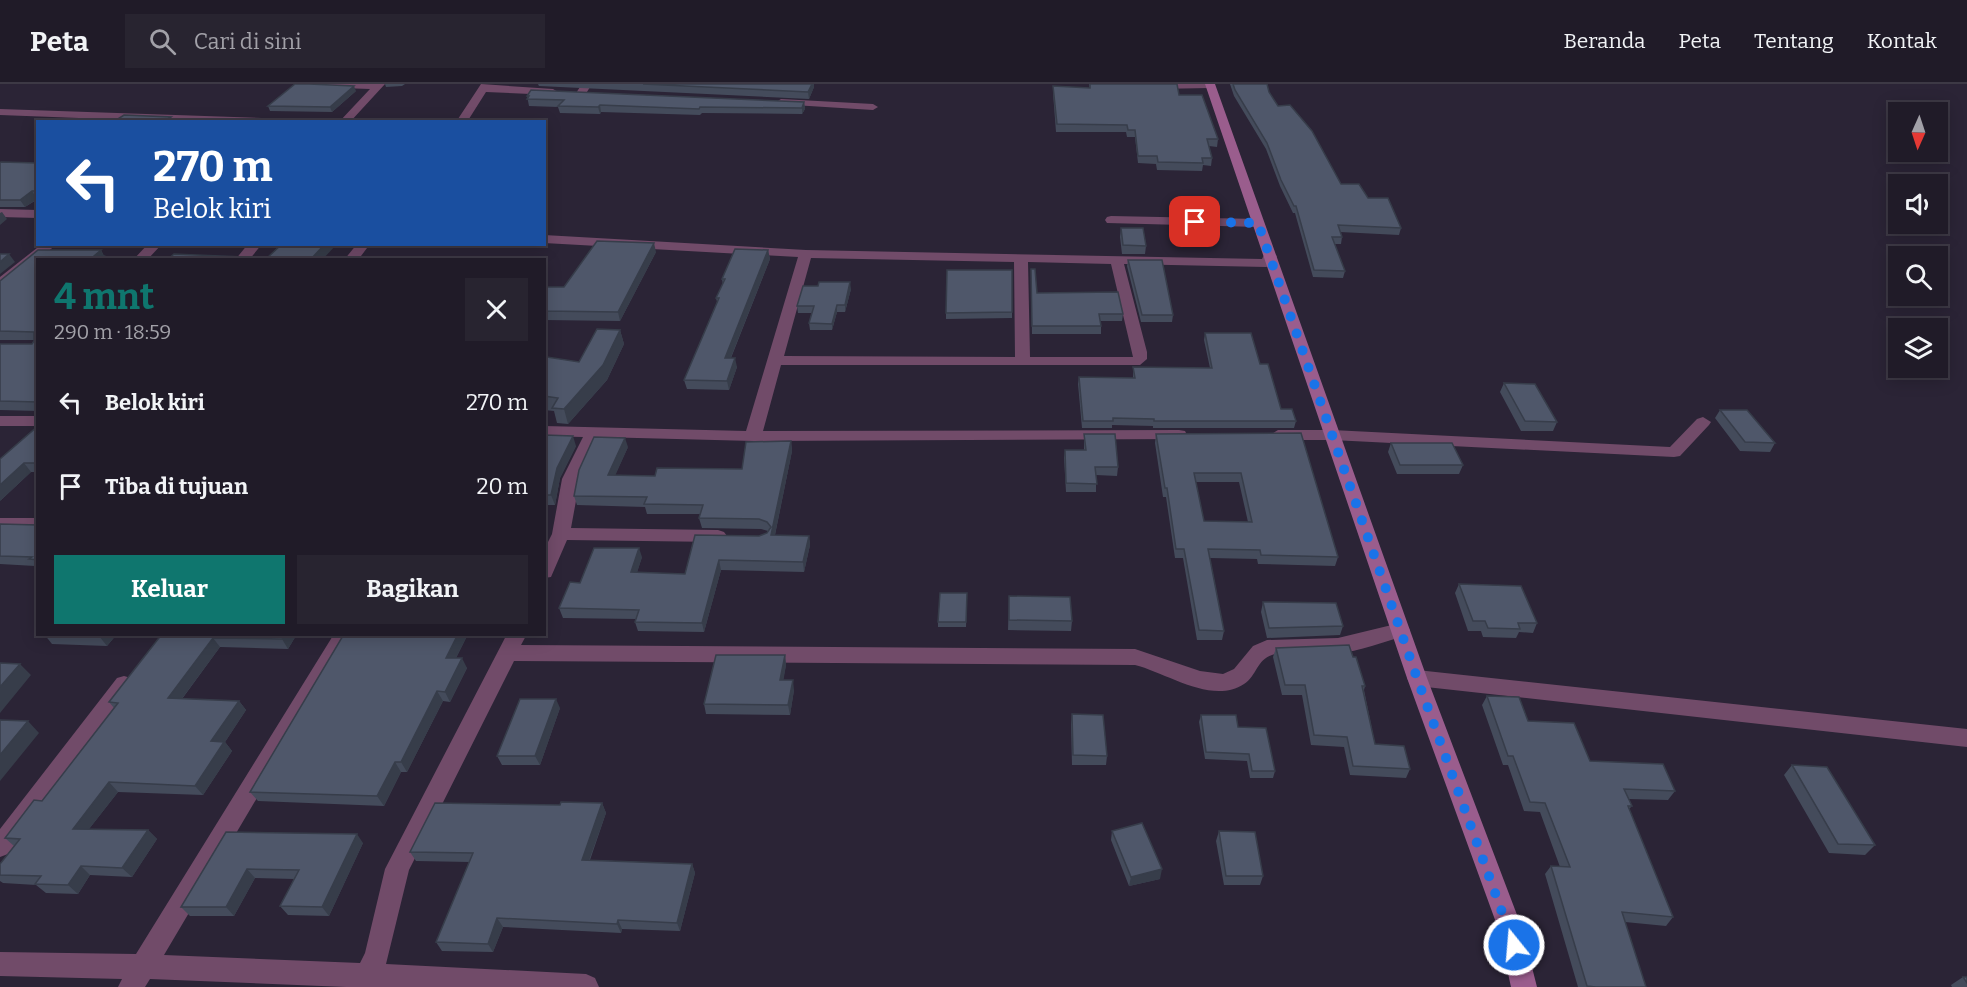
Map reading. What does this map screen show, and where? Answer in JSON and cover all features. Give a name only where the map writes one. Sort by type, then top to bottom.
[{"type":"main road","points":[[1210,85],[1258,223],[1268,259],[1417,678],[1510,928],[1524,987]]},
{"type":"street","points":[[312,84],[380,85]]},
{"type":"street","points":[[346,120],[380,85]]},
{"type":"street","points":[[1148,86],[1210,85]]},
{"type":"street","points":[[462,120],[484,86],[578,91]]},
{"type":"street","points":[[768,102],[873,106]]},
{"type":"street","points":[[0,112],[234,120]]},
{"type":"street","points":[[0,213],[36,214]]},
{"type":"street","points":[[1112,220],[1258,223]]},
{"type":"street","points":[[546,239],[806,254],[1117,261],[1247,262],[1268,259]]},
{"type":"street","points":[[0,284],[48,246]]},
{"type":"street","points":[[141,258],[154,246]]},
{"type":"street","points":[[243,258],[254,246]]},
{"type":"street","points":[[352,258],[361,246]]},
{"type":"street","points":[[753,436],[806,254]]},
{"type":"street","points":[[1021,259],[1023,362]]},
{"type":"street","points":[[776,360],[1135,362],[1140,359],[1117,261]]},
{"type":"street","points":[[2,423],[36,421]]},
{"type":"street","points":[[1261,435],[1332,435],[1674,452],[1702,422]]},
{"type":"street","points":[[546,430],[753,436],[1190,435]]},
{"type":"street","points":[[546,568],[561,534],[571,479],[594,431]]},
{"type":"street","points":[[0,524],[36,524]]},
{"type":"street","points":[[561,534],[738,536]]},
{"type":"street","points":[[368,975],[377,955],[397,870],[513,644],[1115,656],[1152,660],[1196,679],[1226,682],[1236,680],[1245,672],[1259,651],[1273,648],[1338,646],[1400,630]]},
{"type":"street","points":[[131,987],[343,636]]},
{"type":"street","points":[[0,847],[134,671]]},
{"type":"street","points":[[1417,678],[1967,738]]},
{"type":"street","points":[[0,964],[144,965],[586,987]]},
{"type":"building","points":[[295,84],[354,86],[330,107],[268,106]]},
{"type":"building","points":[[643,84],[812,84],[808,92]]},
{"type":"building","points":[[1090,84],[1177,84],[1179,95],[1202,95],[1218,139],[1207,139],[1212,158],[1202,158],[1203,163],[1158,162],[1157,156],[1138,156],[1135,130],[1128,130],[1127,125],[1057,124],[1053,86],[1090,88]]},
{"type":"building","points":[[1233,84],[1267,84],[1278,106],[1290,105],[1312,131],[1341,184],[1359,184],[1368,198],[1388,198],[1401,228],[1338,225],[1342,237],[1332,237],[1345,271],[1314,270],[1296,206],[1281,180],[1267,143]]},
{"type":"building","points":[[531,90],[804,102],[802,108],[700,107],[699,109],[600,105],[598,107],[558,106],[564,100],[527,99]]},
{"type":"building","points":[[124,115],[171,117],[166,120],[116,120]]},
{"type":"building","points":[[0,163],[36,163],[36,191],[32,191],[20,200],[0,200]]},
{"type":"building","points":[[1121,228],[1143,228],[1146,246],[1123,245]]},
{"type":"building","points":[[597,241],[654,243],[618,312],[546,311],[546,287],[564,287]]},
{"type":"building","points":[[280,246],[323,246],[312,258],[267,258]]},
{"type":"building","points":[[735,249],[768,250],[725,358],[735,358],[727,381],[684,380],[719,298],[716,298],[725,279],[722,279]]},
{"type":"building","points":[[38,250],[101,250],[94,256],[104,256],[102,258],[36,258],[36,402],[0,401],[0,344],[32,344],[34,332],[0,331],[0,281]]},
{"type":"building","points":[[0,254],[9,254],[0,262]]},
{"type":"building","points":[[174,254],[267,258],[169,258]]},
{"type":"building","points":[[1128,260],[1162,260],[1173,315],[1142,315]]},
{"type":"building","points":[[1031,269],[1035,269],[1037,293],[1118,292],[1123,314],[1099,314],[1101,326],[1032,326]]},
{"type":"building","points":[[947,270],[1012,270],[1012,312],[946,313]]},
{"type":"building","points":[[819,282],[850,282],[845,305],[837,305],[832,324],[809,323],[814,306],[797,306],[803,286],[818,286]]},
{"type":"building","points":[[597,329],[620,330],[603,365],[564,409],[552,408],[558,398],[546,396],[546,358],[579,362]]},
{"type":"building","points":[[1205,333],[1251,333],[1260,364],[1268,364],[1281,409],[1292,409],[1296,421],[1154,421],[1154,419],[1113,418],[1113,421],[1083,421],[1079,377],[1135,378],[1133,367],[1212,368]]},
{"type":"building","points":[[1504,383],[1535,384],[1557,422],[1525,421]]},
{"type":"building","points":[[1720,410],[1747,410],[1775,443],[1745,442]]},
{"type":"building","points":[[36,428],[36,463],[24,463],[0,485],[0,459]]},
{"type":"building","points":[[1301,433],[1338,557],[1261,555],[1260,550],[1208,549],[1224,631],[1199,630],[1184,549],[1176,549],[1156,434]],"holes":[[[1194,473],[1241,473],[1252,522],[1204,521]]]},
{"type":"building","points":[[1084,434],[1115,434],[1118,467],[1095,467],[1097,484],[1066,483],[1065,450],[1086,450]]},
{"type":"building","points":[[546,435],[573,436],[557,468],[551,495],[546,495]]},
{"type":"building","points":[[594,437],[625,438],[608,475],[655,476],[657,468],[742,469],[746,442],[791,441],[771,535],[809,536],[803,562],[719,560],[702,623],[635,622],[639,610],[559,608],[570,582],[580,583],[594,548],[639,548],[631,572],[685,574],[695,535],[759,536],[767,533],[771,527],[767,522],[759,519],[699,518],[703,505],[644,504],[647,497],[574,496],[579,470]]},
{"type":"building","points":[[1391,443],[1452,443],[1463,465],[1400,465]]},
{"type":"building","points":[[0,524],[36,525],[36,560],[29,559],[32,557],[0,556]]},
{"type":"building","points":[[1459,584],[1521,586],[1537,623],[1518,623],[1520,629],[1488,628],[1485,621],[1473,621]]},
{"type":"building","points":[[940,593],[967,593],[966,622],[938,622]]},
{"type":"building","points":[[1009,596],[1070,597],[1072,621],[1009,620]]},
{"type":"building","points":[[1263,602],[1336,603],[1343,626],[1269,628]]},
{"type":"building","points":[[160,636],[284,636],[282,639],[213,638],[168,698],[239,701],[211,741],[224,742],[195,786],[109,782],[73,829],[148,830],[122,868],[81,866],[68,885],[35,884],[41,876],[0,875],[0,864],[20,839],[5,838],[34,800],[42,801],[118,703],[109,702]]},
{"type":"building","points":[[343,636],[457,636],[446,658],[462,658],[445,692],[437,691],[401,762],[395,762],[377,796],[250,792]]},
{"type":"building","points":[[1349,645],[1353,657],[1356,657],[1365,686],[1362,686],[1375,744],[1404,746],[1410,769],[1353,766],[1347,737],[1314,735],[1305,685],[1285,685],[1276,648]]},
{"type":"building","points":[[716,655],[785,655],[780,680],[793,680],[788,705],[704,704]]},
{"type":"building","points":[[0,663],[20,664],[0,687]]},
{"type":"building","points":[[1487,696],[1519,697],[1528,721],[1574,723],[1590,761],[1663,764],[1675,791],[1624,789],[1632,806],[1628,806],[1673,917],[1622,912],[1646,987],[1587,986],[1551,866],[1570,867],[1545,803],[1530,802],[1513,756],[1508,756]]},
{"type":"building","points":[[520,699],[556,699],[535,756],[497,756]]},
{"type":"building","points":[[1072,714],[1103,715],[1107,756],[1073,755]]},
{"type":"building","points":[[1201,715],[1236,715],[1238,727],[1266,728],[1275,771],[1252,771],[1249,754],[1206,752]]},
{"type":"building","points":[[0,720],[28,721],[0,755]]},
{"type":"building","points":[[1792,765],[1827,767],[1875,845],[1838,844]]},
{"type":"building","points":[[561,802],[602,803],[582,860],[692,864],[677,923],[618,920],[617,924],[497,918],[488,944],[436,942],[473,853],[410,852],[435,803],[560,805]]},
{"type":"building","points":[[1142,823],[1162,869],[1131,877],[1112,831]]},
{"type":"building","points":[[1219,831],[1255,832],[1263,876],[1226,876]]},
{"type":"building","points":[[226,832],[357,834],[322,907],[280,906],[299,870],[247,869],[226,907],[181,907]]},
{"type":"route","points":[[1195,222],[1258,223],[1417,678],[1510,928],[1514,945]]}]
